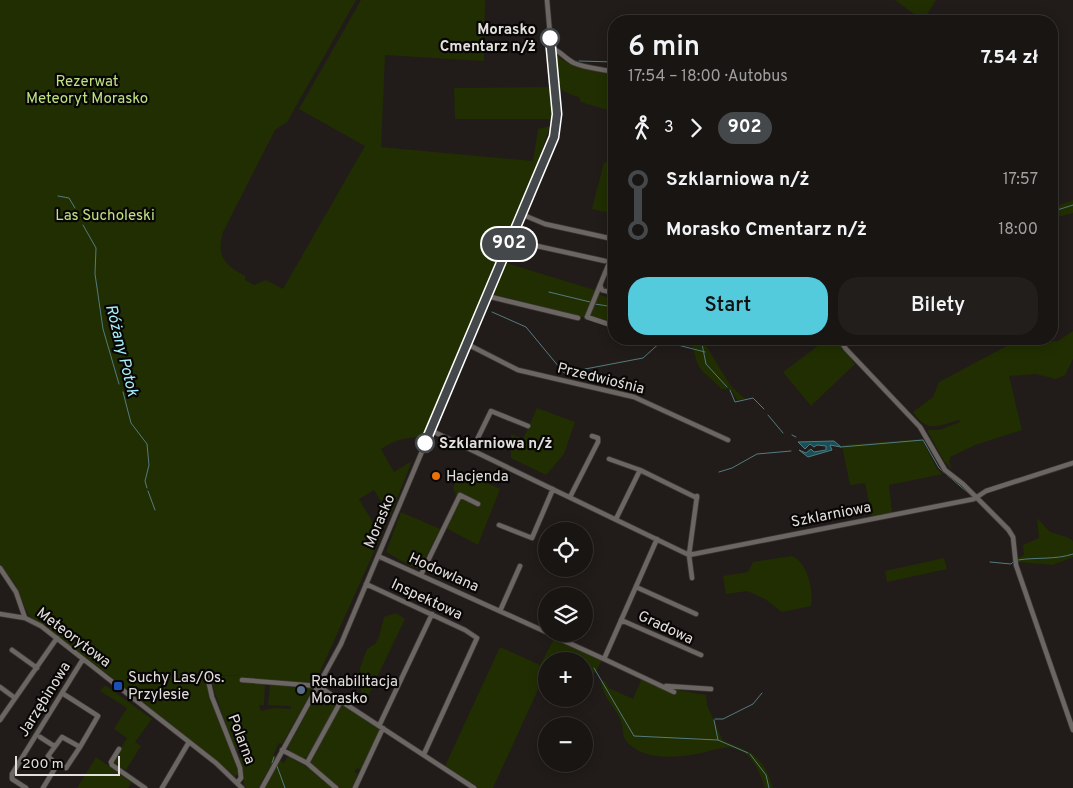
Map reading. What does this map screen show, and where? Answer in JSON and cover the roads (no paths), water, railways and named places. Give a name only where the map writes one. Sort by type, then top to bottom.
[{"type":"street","name":"Morasko","points":[[262,788],[341,644],[556,128],[547,0]]},
{"type":"street","points":[[550,48],[556,49],[564,58],[579,65],[608,71]]},
{"type":"street","points":[[521,214],[545,224],[608,238]]},
{"type":"street","points":[[510,240],[605,261]]},
{"type":"street","points":[[608,266],[587,317],[608,324]]},
{"type":"street","points":[[600,285],[602,290],[608,292]]},
{"type":"street","points":[[487,296],[578,318]]},
{"type":"street","name":"Przedwiośnia","points":[[466,344],[518,370],[634,397],[728,440]]},
{"type":"street","points":[[843,345],[920,427],[945,470],[977,497],[1013,537],[1016,565],[1073,730]]},
{"type":"street","points":[[472,450],[491,411],[528,426]]},
{"type":"street","points":[[430,430],[689,555]]},
{"type":"street","points":[[570,497],[598,442],[598,438],[592,436]]},
{"type":"street","points":[[609,459],[640,470],[697,497],[689,555],[692,578]]},
{"type":"street","name":"Szklarniowa","points":[[689,555],[977,497],[986,491],[1073,463]]},
{"type":"street","points":[[616,519],[640,470]]},
{"type":"street","points":[[499,524],[532,538],[553,489]]},
{"type":"street","points":[[421,575],[460,495],[478,504]]},
{"type":"street","points":[[604,658],[657,539]]},
{"type":"street","name":"Hodowlana","points":[[378,556],[538,628]]},
{"type":"street","points":[[500,611],[520,566]]},
{"type":"street","name":"Meteorytowa","points":[[0,568],[16,592],[25,618],[39,624],[189,742],[242,788]]},
{"type":"street","name":"Inspektowa","points":[[366,584],[465,630],[477,638],[424,754]]},
{"type":"street","points":[[636,587],[696,614]]},
{"type":"street","points":[[0,614],[25,618]]},
{"type":"street","points":[[355,788],[432,614]]},
{"type":"street","name":"Gradowa","points":[[621,620],[701,655]]},
{"type":"street","points":[[0,720],[57,639]]},
{"type":"street","name":"Hodowlana","points":[[568,642],[674,692]]},
{"type":"street","points":[[12,650],[36,668]]},
{"type":"street","name":"Jarzębinowa","points":[[26,788],[11,777],[83,659]]},
{"type":"street","name":"Polarna","points":[[207,675],[216,706],[240,768],[241,778],[237,782]]},
{"type":"street","points":[[242,680],[318,686],[474,788]]},
{"type":"street","name":"Hodowlana","points":[[662,686],[711,689]]},
{"type":"street","points":[[0,687],[15,698]]},
{"type":"street","points":[[62,693],[98,716],[80,747],[66,768],[57,765],[48,756],[62,736],[80,747]]},
{"type":"street","points":[[307,763],[341,701]]},
{"type":"street","points":[[40,737],[54,746]]},
{"type":"street","points":[[162,788],[189,742]]},
{"type":"street","points":[[119,749],[111,762],[112,765],[145,788]]},
{"type":"street","points":[[282,750],[307,763],[336,788]]},
{"type":"street","points":[[43,788],[57,765]]},
{"type":"street","points":[[463,788],[465,782]]},
{"type":"water","points":[[834,441],[841,447],[830,445],[832,450],[808,457],[799,450],[806,453],[811,449],[814,452],[826,450],[826,446],[817,445],[814,447],[810,444],[805,449],[798,442]]},
{"type":"waterway","points":[[579,61],[608,62]]},
{"type":"waterway","name":"Różany Potok","points":[[58,196],[69,198],[75,208]]},
{"type":"waterway","points":[[1058,210],[1073,205]]},
{"type":"waterway","name":"Różany Potok","points":[[83,225],[96,248],[95,274],[103,329],[119,384]]},
{"type":"waterway","points":[[549,292],[590,302]]},
{"type":"waterway","points":[[595,304],[608,306]]},
{"type":"waterway","points":[[492,312],[526,327],[564,373],[643,358],[658,345]]},
{"type":"waterway","points":[[678,345],[705,352]]},
{"type":"waterway","points":[[702,345],[706,364],[727,387]]},
{"type":"waterway","points":[[730,390],[735,402],[753,398],[764,409]]},
{"type":"waterway","name":"Różany Potok","points":[[123,392],[131,423],[147,444],[149,465],[145,481],[147,488]]},
{"type":"waterway","points":[[768,415],[783,433]]},
{"type":"waterway","points":[[792,435],[796,437]]},
{"type":"waterway","points":[[841,447],[923,440],[939,468],[973,497]]},
{"type":"waterway","points":[[719,472],[732,468],[757,454],[791,451]]},
{"type":"waterway","name":"Różany Potok","points":[[148,491],[155,510]]},
{"type":"waterway","points":[[976,500],[1009,534]]},
{"type":"waterway","points":[[1018,560],[1073,554]]},
{"type":"waterway","points":[[990,562],[1011,564],[1013,562]]},
{"type":"waterway","points":[[594,668],[634,736],[718,740],[748,753]]},
{"type":"waterway","points":[[715,719],[723,719],[753,704],[762,693]]},
{"type":"waterway","points":[[714,720],[718,740]]},
{"type":"waterway","points":[[750,754],[766,775],[769,788]]},
{"type":"waterway","name":"Różany Potok","points":[[272,763],[274,757]]},
{"type":"waterway","name":"Różany Potok","points":[[277,766],[285,788]]},
{"type":"place","name":"Morasko Cmentarz n/ż","points":[[550,38]]},
{"type":"place","name":"Szklarniowa n/ż","points":[[425,443]]},
{"type":"place","name":"Hacjenda","points":[[436,476]]},
{"type":"place","name":"Suchy Las/Os. Przylesie","points":[[118,686]]},
{"type":"place","name":"Rehabilitacja Morasko","points":[[301,690]]},
{"type":"park label","name":"Rezerwat Meteoryt Morasko","points":[[87,90]]},
{"type":"park label","name":"Las Sucholeski","points":[[105,215]]}]
